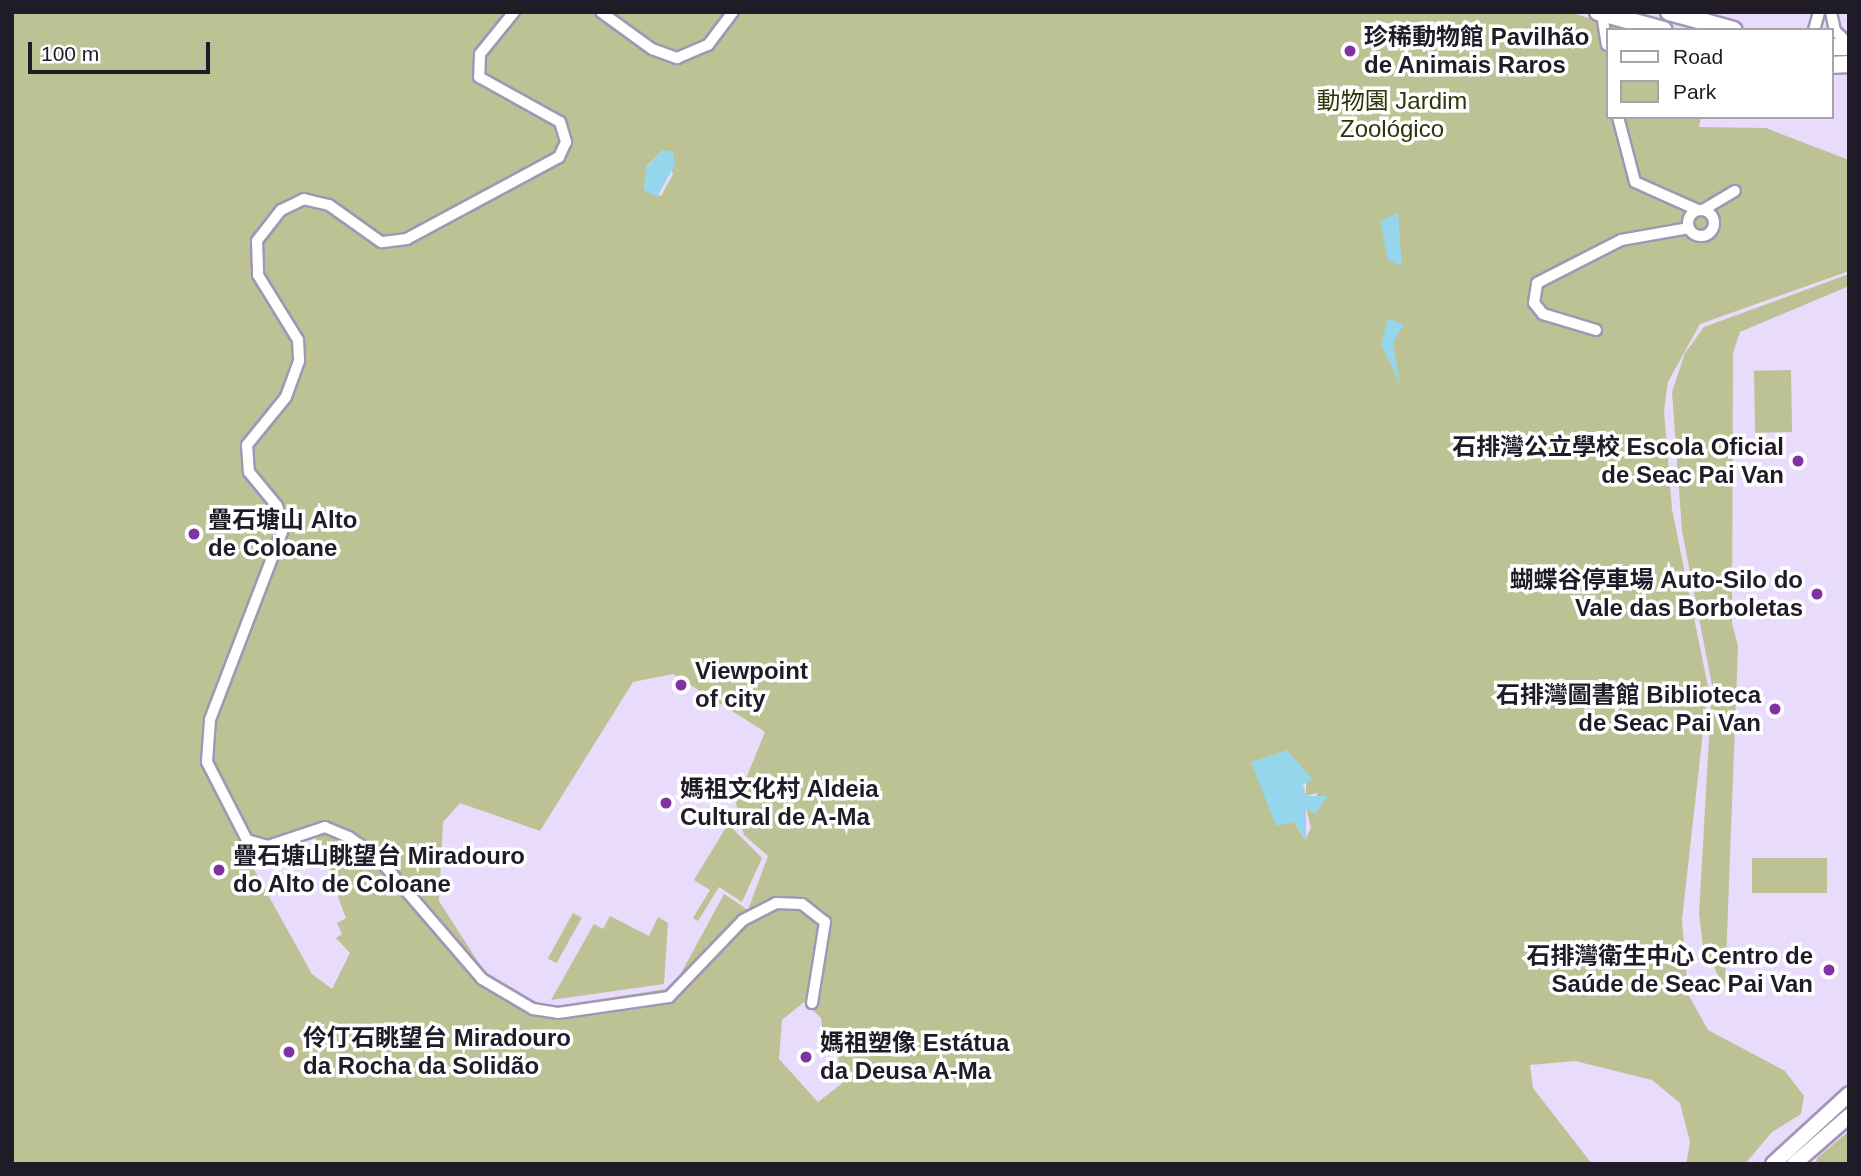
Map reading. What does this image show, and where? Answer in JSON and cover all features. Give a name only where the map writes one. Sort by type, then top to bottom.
[{"type":"main road","points":[[1669,12],[1727,28]]},
{"type":"main road","points":[[1600,13],[1656,28]]},
{"type":"street","points":[[514,12],[480,54],[479,77],[560,122],[566,142],[559,157],[407,239],[381,242],[329,205],[304,199],[281,210],[257,241],[258,275],[298,340],[299,361],[286,397],[251,432],[247,445],[249,472],[277,506],[282,532],[210,720],[207,762],[247,840],[268,846],[312,828],[337,830],[378,858],[482,979],[533,1009],[558,1013],[669,997],[743,920],[776,903],[802,904],[825,922],[811,1003]]},
{"type":"street","points":[[601,12],[652,49],[677,58],[708,45],[733,12]]},
{"type":"street","points":[[1831,12],[1835,32],[1849,45]]},
{"type":"street","points":[[1600,13],[1605,37]]},
{"type":"street","points":[[1619,119],[1635,182],[1701,210],[1714,221],[1710,233],[1699,236],[1689,228]]},
{"type":"street","points":[[1596,330],[1544,314],[1534,303],[1537,283],[1621,240],[1689,228],[1701,210],[1735,191]]},
{"type":"street","points":[[1773,1164],[1849,1094]]},
{"type":"street","points":[[1794,1164],[1849,1116]]},
{"type":"green space","name":"動物園 Jardim Zoológico","points":[[12,12],[1569,12],[1621,28],[1605,28],[1605,119],[1701,119],[1699,127],[1766,128],[1849,160],[1849,271],[1700,324],[1668,382],[1664,410],[1672,509],[1708,687],[1682,920],[1688,994],[1708,1030],[1785,1071],[1804,1096],[1801,1114],[1772,1132],[1745,1164],[1686,1164],[1690,1142],[1680,1103],[1652,1080],[1575,1061],[1530,1065],[1533,1088],[1592,1164],[12,1164]],"holes":[[[663,150],[673,174],[661,196],[644,188],[647,166]],[[673,674],[765,732],[736,803],[744,835],[768,856],[748,910],[724,894],[673,988],[548,1007],[522,997],[484,971],[439,901],[443,822],[460,803],[540,831],[633,682]],[[1287,750],[1306,783],[1306,796],[1317,793],[1315,813],[1306,807],[1311,828],[1305,840],[1294,822]],[[312,828],[346,918],[337,923],[342,934],[336,938],[350,953],[332,989],[312,974],[242,848],[247,840],[279,843]],[[804,1002],[821,1018],[823,1036],[834,1044],[839,1062],[854,1074],[818,1102],[779,1059],[782,1020]]]},
{"type":"green space","points":[[1849,274],[1849,286],[1740,332],[1733,353],[1732,623],[1738,646],[1725,988],[1703,947],[1699,914],[1712,685],[1682,531],[1672,392],[1685,353],[1704,327]]},
{"type":"green space","points":[[1791,370],[1792,432],[1755,433],[1754,371]]},
{"type":"green space","points":[[728,824],[762,858],[742,902],[719,887],[698,921],[693,918],[710,890],[694,880]]},
{"type":"green space","points":[[1752,858],[1827,858],[1827,893],[1752,893]]},
{"type":"green space","points":[[573,913],[582,918],[557,963],[548,958]]},
{"type":"green space","points":[[610,916],[649,936],[658,917],[668,923],[664,984],[551,1000],[594,924],[603,929]]},
{"type":"green space","points":[[1849,1131],[1849,1164],[1816,1164],[1817,1158]]},
{"type":"water","points":[[663,150],[673,152],[675,165],[657,197],[644,190],[646,168]]},
{"type":"water","points":[[1398,213],[1402,266],[1388,260],[1380,221]]},
{"type":"water","points":[[1388,319],[1404,324],[1393,343],[1400,384],[1381,344]]},
{"type":"water","points":[[1287,750],[1313,780],[1303,784],[1306,796],[1328,796],[1315,814],[1306,808],[1306,841],[1294,822],[1276,826],[1251,762]]},
{"type":"place","name":"珍稀動物館 Pavilhão de Animais Raros","points":[[1350,51]]},
{"type":"place","name":"石排灣公立學校 Escola Oficial de Seac Pai Van","points":[[1798,461]]},
{"type":"place","name":"疊石塘山 Alto de Coloane","points":[[194,534]]},
{"type":"place","name":"蝴蝶谷停車場 Auto-Silo do Vale das Borboletas","points":[[1817,594]]},
{"type":"place","name":"Viewpoint of city","points":[[681,685]]},
{"type":"place","name":"石排灣圖書館 Biblioteca de Seac Pai Van","points":[[1775,709]]},
{"type":"place","name":"媽祖文化村 Aldeia Cultural de A-Ma","points":[[666,803]]},
{"type":"place","name":"疊石塘山眺望台 Miradouro do Alto de Coloane","points":[[219,870]]},
{"type":"place","name":"石排灣衛生中心 Centro de Saúde de Seac Pai Van","points":[[1829,970]]},
{"type":"place","name":"伶仃石眺望台 Miradouro da Rocha da Solidão","points":[[289,1052]]},
{"type":"place","name":"媽祖塑像 Estátua da Deusa A-Ma","points":[[806,1057]]}]
